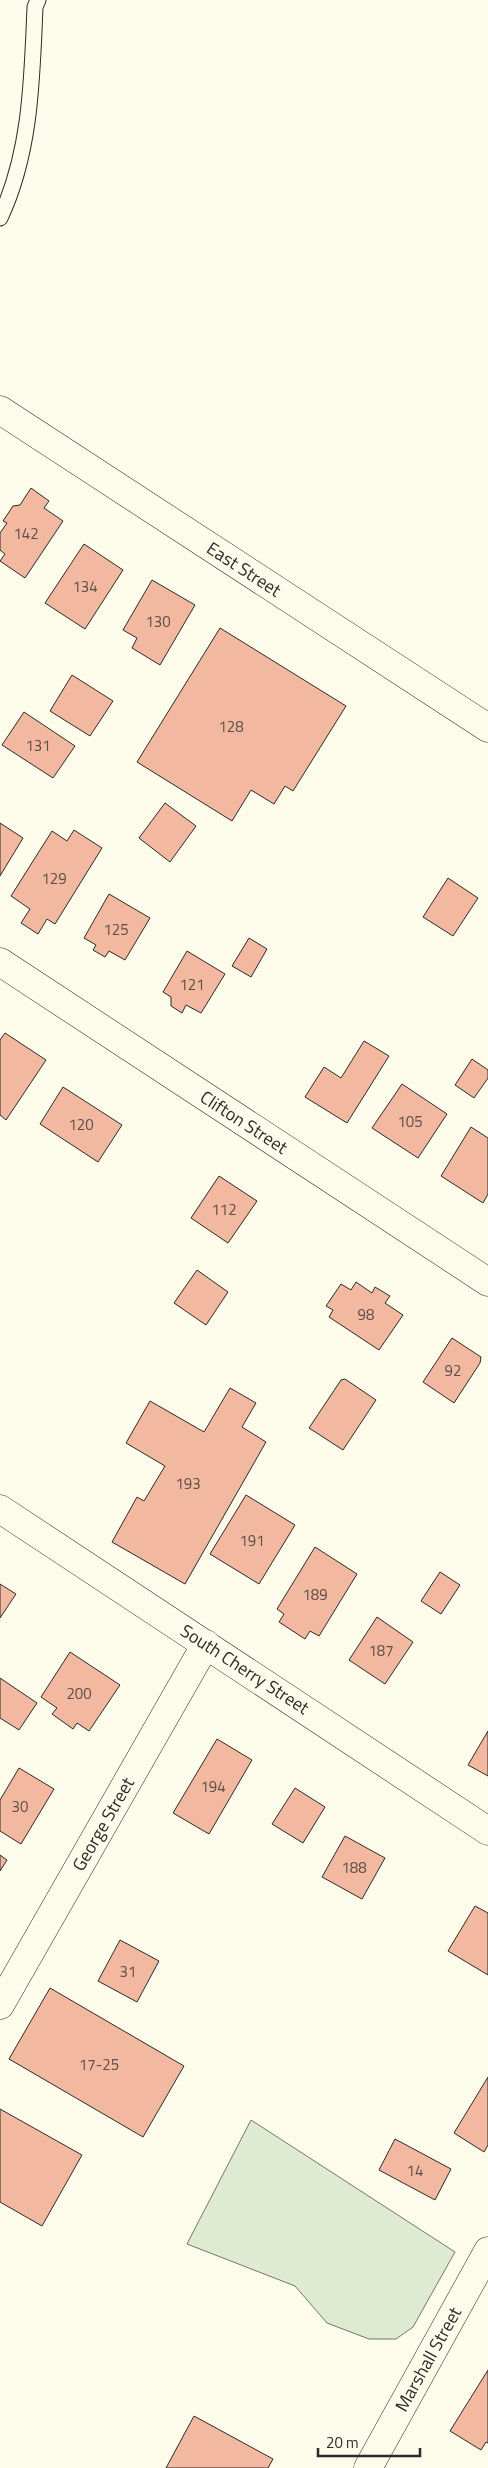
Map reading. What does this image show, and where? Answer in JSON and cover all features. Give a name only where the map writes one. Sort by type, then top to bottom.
[{"type":"street","name":"East Street","points":[[0,410],[488,728]]},
{"type":"street","name":"Clifton Street","points":[[0,962],[488,1282]]},
{"type":"street","name":"South Cherry Street","points":[[0,1509],[488,1831]]},
{"type":"street","name":"George Street","points":[[0,2005],[206,1644]]},
{"type":"street","name":"Marshall Street","points":[[368,2468],[488,2251]]},
{"type":"lane","points":[[0,218],[12,192],[31,102],[35,7],[38,0]]},
{"type":"green space","points":[[251,2120],[455,2252],[413,2327],[396,2339],[369,2339],[327,2323],[295,2286],[187,2244]]},
{"type":"building","points":[[31,488],[49,501],[44,508],[63,521],[25,578],[0,561],[5,554],[0,550],[0,533],[7,523],[3,521],[13,506],[20,505]]},
{"type":"building","points":[[84,544],[123,570],[85,629],[45,603]]},
{"type":"building","points":[[152,580],[195,605],[160,665],[132,648],[137,638],[123,630]]},
{"type":"building","points":[[220,628],[346,706],[293,791],[285,786],[274,804],[251,790],[232,821],[137,762]]},
{"type":"building","points":[[72,675],[113,701],[90,736],[50,711]]},
{"type":"building","points":[[24,712],[75,746],[53,778],[2,745]]},
{"type":"building","points":[[165,803],[196,826],[170,862],[139,838]]},
{"type":"building","points":[[0,823],[23,838],[0,876]]},
{"type":"building","points":[[74,830],[102,848],[55,924],[47,919],[38,934],[21,923],[30,909],[11,896],[52,831],[67,841]]},
{"type":"building","points":[[448,878],[478,898],[453,936],[423,917]]},
{"type":"building","points":[[109,894],[150,918],[125,960],[109,951],[105,957],[93,950],[96,945],[84,938]]},
{"type":"building","points":[[249,938],[267,949],[251,977],[232,966]]},
{"type":"building","points":[[187,951],[225,974],[201,1013],[186,1005],[182,1013],[171,1006],[171,997],[163,992]]},
{"type":"building","points":[[5,1033],[46,1060],[6,1120],[0,1115],[0,1040]]},
{"type":"building","points":[[364,1041],[389,1056],[347,1123],[305,1097],[324,1067],[341,1078]]},
{"type":"building","points":[[472,1059],[488,1070],[488,1078],[474,1098],[455,1085]]},
{"type":"building","points":[[402,1084],[447,1114],[418,1158],[372,1128]]},
{"type":"building","points":[[63,1087],[122,1125],[98,1162],[40,1124]]},
{"type":"building","points":[[471,1127],[488,1138],[488,1194],[483,1203],[441,1176]]},
{"type":"building","points":[[219,1176],[257,1201],[228,1243],[191,1218]]},
{"type":"building","points":[[197,1270],[228,1292],[206,1325],[174,1303]]},
{"type":"building","points":[[356,1282],[372,1293],[375,1287],[390,1296],[385,1303],[403,1315],[379,1350],[329,1317],[333,1310],[326,1306],[341,1284],[351,1290]]},
{"type":"building","points":[[452,1338],[481,1357],[480,1363],[454,1403],[423,1382]]},
{"type":"building","points":[[345,1379],[376,1400],[343,1450],[309,1428],[341,1380]]},
{"type":"building","points":[[230,1388],[256,1403],[242,1427],[266,1442],[185,1584],[112,1542],[137,1497],[144,1501],[165,1466],[126,1443],[150,1401],[204,1432]]},
{"type":"building","points":[[246,1495],[295,1525],[259,1584],[210,1554]]},
{"type":"building","points":[[315,1547],[357,1574],[319,1636],[310,1631],[305,1639],[279,1622],[284,1614],[277,1609]]},
{"type":"building","points":[[440,1572],[460,1585],[441,1614],[421,1601]]},
{"type":"building","points":[[0,1584],[16,1594],[0,1618]]},
{"type":"building","points":[[377,1617],[413,1642],[385,1684],[349,1660]]},
{"type":"building","points":[[70,1652],[120,1685],[89,1731],[77,1723],[73,1729],[52,1714],[57,1708],[41,1697]]},
{"type":"building","points":[[0,1678],[37,1703],[19,1730],[0,1718]]},
{"type":"building","points":[[488,1731],[488,1776],[468,1765]]},
{"type":"building","points":[[217,1739],[252,1760],[209,1834],[173,1813]]},
{"type":"building","points":[[19,1768],[54,1789],[21,1844],[0,1831],[0,1800]]},
{"type":"building","points":[[295,1788],[325,1807],[303,1843],[272,1824]]},
{"type":"building","points":[[345,1836],[385,1858],[362,1899],[322,1877]]},
{"type":"building","points":[[0,1855],[7,1860],[0,1871]]},
{"type":"building","points":[[475,1906],[488,1913],[488,1975],[448,1951]]},
{"type":"building","points":[[120,1940],[159,1961],[137,2002],[98,1981]]},
{"type":"building","points":[[50,1988],[184,2066],[143,2137],[9,2059]]},
{"type":"building","points":[[488,2077],[488,2145],[484,2152],[454,2133]]},
{"type":"building","points":[[0,2109],[82,2155],[42,2226],[0,2202]]},
{"type":"building","points":[[395,2139],[451,2169],[435,2200],[379,2170]]},
{"type":"building","points":[[488,2370],[488,2443],[486,2442],[481,2450],[450,2431]]},
{"type":"building","points":[[194,2416],[273,2459],[268,2468],[166,2468]]}]
